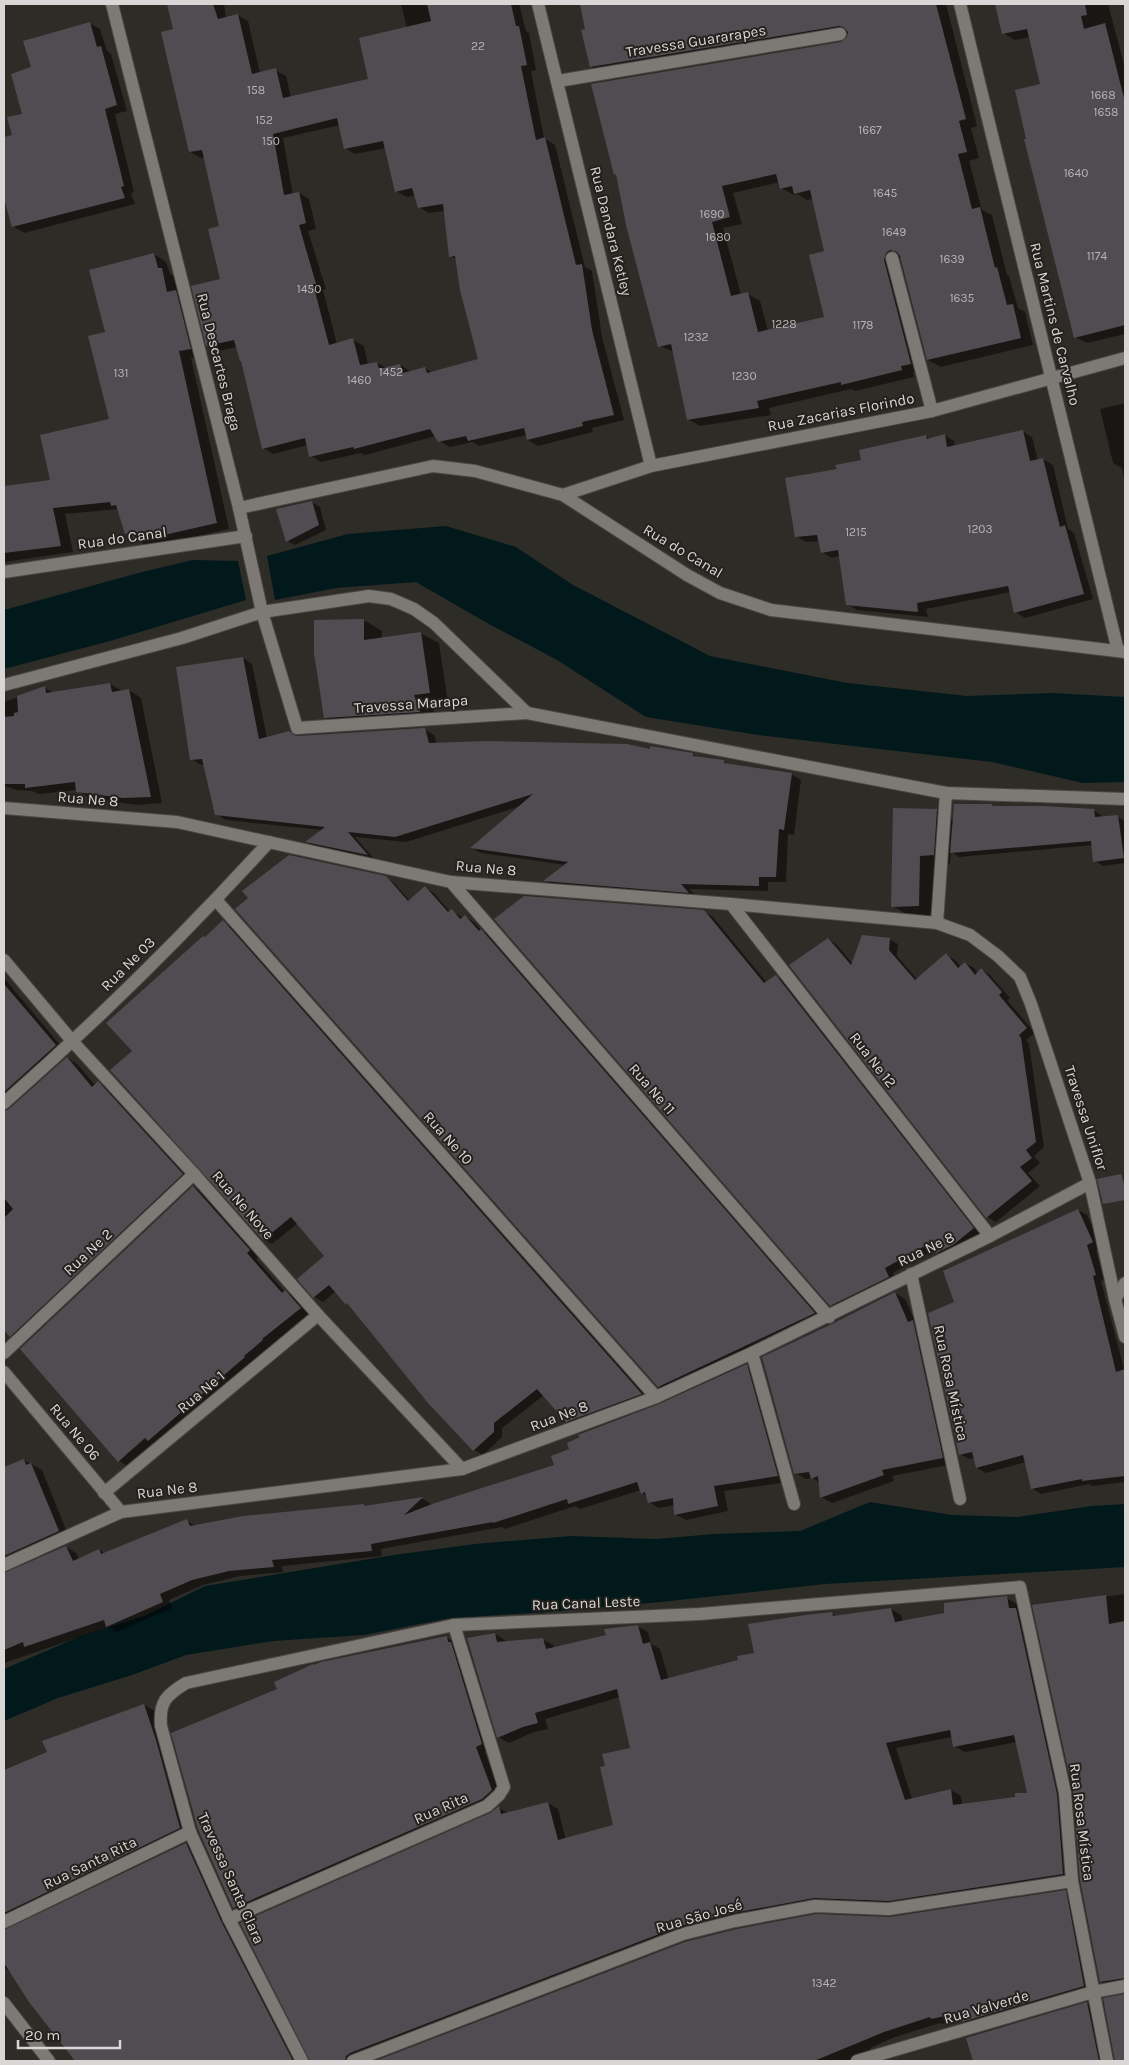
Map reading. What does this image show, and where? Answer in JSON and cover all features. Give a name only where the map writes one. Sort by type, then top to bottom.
[{"type":"street","name":"Rua Descartes Braga","points":[[112,4],[246,536],[262,612],[296,728]]},
{"type":"street","name":"Rua Dandara Ketley","points":[[538,4],[651,466]]},
{"type":"street","name":"Rua Martins de Carvalho","points":[[960,4],[1052,379],[1122,652]]},
{"type":"street","name":"Travessa Guararapes","points":[[558,81],[840,34]]},
{"type":"street","points":[[892,258],[932,411]]},
{"type":"street","name":"Rua Zacarias Florindo","points":[[563,495],[651,466],[932,411],[1125,358]]},
{"type":"street","name":"Rua do Canal","points":[[239,508],[433,466],[475,471],[563,495],[720,593],[771,610],[1122,652]]},
{"type":"street","name":"Rua do Canal","points":[[4,572],[246,536]]},
{"type":"street","points":[[4,685],[182,638],[262,612],[368,596],[391,599],[414,609],[434,623],[527,713]]},
{"type":"street","name":"Travessa Marapa","points":[[296,728],[527,713],[946,793],[1125,799]]},
{"type":"street","points":[[937,923],[946,793]]},
{"type":"street","name":"Rua Ne 8","points":[[4,808],[177,822],[451,882],[731,904],[937,923],[970,935]]},
{"type":"street","name":"Rua Ne 03","points":[[4,1102],[73,1042],[216,900],[269,842]]},
{"type":"street","name":"Rua Ne 11","points":[[451,882],[829,1317]]},
{"type":"street","name":"Rua Ne 10","points":[[216,900],[656,1396]]},
{"type":"street","name":"Rua Ne 12","points":[[731,904],[990,1236]]},
{"type":"street","name":"Travessa Uniflor","points":[[970,935],[998,956],[1020,977],[1031,1004],[1090,1183],[1125,1337]]},
{"type":"street","name":"Rua Ne Nove","points":[[4,960],[73,1042],[194,1174],[318,1315],[462,1469]]},
{"type":"street","name":"Rua Ne 2","points":[[4,1353],[194,1174]]},
{"type":"street","name":"Rua Ne 8","points":[[4,1566],[121,1512],[462,1469],[656,1396],[752,1353],[829,1317],[1090,1183]]},
{"type":"street","name":"Rua Rosa Mística","points":[[911,1274],[960,1498]]},
{"type":"street","points":[[1115,1299],[1125,1283]]},
{"type":"street","name":"Rua Ne 1","points":[[104,1493],[318,1315]]},
{"type":"street","points":[[752,1353],[794,1504]]},
{"type":"street","name":"Rua Ne 06","points":[[4,1372],[121,1512]]},
{"type":"street","name":"Rua Rosa Mística","points":[[1020,1587],[1065,1793],[1072,1881],[1107,2061]]},
{"type":"street","name":"Rua Canal Leste","points":[[164,1700],[174,1690],[186,1683],[454,1625],[700,1614],[1020,1587]]},
{"type":"street","name":"Rua Rita","points":[[229,1919],[487,1806],[499,1796],[504,1787],[454,1625]]},
{"type":"street","name":"Travessa Santa Clara","points":[[164,1700],[160,1712],[161,1726],[190,1832],[229,1919],[302,2061]]},
{"type":"street","name":"Rua Santa Rita","points":[[4,1922],[190,1832]]},
{"type":"street","name":"Rua São José","points":[[353,2061],[683,1934],[734,1921],[815,1906],[889,1909],[1072,1881]]},
{"type":"street","name":"Rua Valverde","points":[[856,2061],[878,2058],[1093,1992],[1125,1986]]},
{"type":"street","points":[[4,2003],[49,2061]]},
{"type":"water","points":[[446,526],[516,547],[573,585],[710,656],[847,683],[967,696],[1052,693],[1125,697],[1125,782],[1083,783],[992,762],[758,735],[646,717],[557,660],[487,623],[416,582],[336,588],[275,600],[267,556],[348,534]]},
{"type":"water","points":[[193,560],[238,561],[246,600],[110,641],[4,669],[4,610]]},
{"type":"water","points":[[870,1502],[952,1515],[1017,1517],[1092,1506],[1125,1504],[1125,1567],[825,1584],[661,1602],[450,1618],[364,1635],[273,1641],[186,1655],[132,1675],[58,1698],[4,1721],[4,1669],[81,1636],[144,1616],[205,1586],[394,1555],[475,1544],[571,1536],[657,1539],[714,1534],[800,1531]]},
{"type":"building","points":[[167,4],[213,4],[218,19],[238,14],[252,74],[276,68],[283,98],[368,79],[359,38],[431,21],[427,4],[511,4],[516,26],[519,26],[527,65],[521,66],[536,140],[545,137],[576,265],[582,264],[592,330],[614,415],[582,422],[583,426],[527,440],[524,428],[468,441],[466,436],[438,442],[430,429],[354,449],[353,447],[309,457],[305,438],[262,449],[241,361],[234,340],[206,346],[191,286],[220,279],[208,229],[219,226],[202,150],[189,152],[161,32],[173,29]],"holes":[[[337,118],[344,149],[383,141],[395,192],[412,188],[418,208],[443,204],[449,257],[455,256],[460,290],[478,359],[427,373],[425,367],[403,373],[400,364],[379,369],[377,362],[360,365],[353,338],[329,345],[313,284],[316,284],[299,225],[306,223],[299,192],[284,195],[273,134]]]},
{"type":"building","points":[[580,4],[936,4],[966,119],[959,121],[967,152],[958,154],[972,209],[980,207],[995,268],[997,267],[1007,305],[1013,304],[1021,338],[927,360],[900,256],[897,252],[890,250],[886,253],[884,260],[911,364],[901,366],[902,370],[841,385],[841,382],[757,401],[759,408],[687,420],[671,344],[658,347],[626,225],[616,174],[614,175],[591,84],[841,42],[847,37],[848,32],[839,26],[590,67],[581,30],[585,29]],"holes":[[[776,174],[780,189],[792,186],[794,194],[810,190],[824,251],[809,255],[824,317],[758,332],[748,292],[731,296],[712,222],[730,217],[722,186]]]},
{"type":"building","points":[[995,4],[1085,4],[1087,15],[1081,16],[1084,29],[1105,23],[1125,102],[1125,325],[1074,338],[1024,139],[1026,139],[1015,90],[1040,84],[1027,29],[1002,34]]},
{"type":"building","points":[[90,22],[97,47],[101,46],[117,105],[105,109],[124,186],[121,187],[125,198],[12,227],[4,199],[4,137],[12,135],[7,117],[22,114],[11,74],[31,67],[23,41]]},
{"type":"building","points":[[154,253],[158,268],[162,268],[167,292],[176,290],[191,349],[179,351],[217,523],[146,539],[145,537],[133,539],[132,533],[125,534],[116,505],[111,506],[110,502],[53,508],[61,546],[4,553],[4,486],[50,480],[40,435],[109,419],[88,336],[105,332],[89,270]]},
{"type":"building","points":[[1023,430],[1030,461],[1043,458],[1060,527],[1065,525],[1084,594],[1014,613],[1008,586],[917,603],[918,612],[846,605],[838,550],[821,553],[817,535],[795,537],[785,478],[837,469],[835,465],[861,460],[859,450],[926,435],[927,439],[945,434],[947,447]]},
{"type":"building","points":[[312,501],[319,525],[286,542],[276,509]]},
{"type":"building","points":[[364,619],[364,640],[421,632],[430,693],[414,695],[420,712],[324,718],[314,653],[314,620]]},
{"type":"building","points":[[243,657],[259,739],[289,731],[298,736],[425,728],[429,743],[488,741],[627,744],[650,749],[650,746],[693,753],[693,756],[724,760],[724,763],[792,773],[784,830],[779,829],[776,877],[759,877],[759,886],[681,884],[689,893],[543,881],[568,862],[470,848],[533,794],[395,837],[348,832],[368,855],[305,842],[325,827],[215,815],[202,759],[190,760],[176,667]]},
{"type":"building","points":[[110,683],[112,692],[129,689],[151,797],[123,798],[76,792],[75,782],[25,788],[25,784],[4,784],[4,717],[14,716],[14,713],[18,712],[17,696],[45,686],[46,693]]},
{"type":"building","points":[[954,804],[1094,809],[1095,817],[1118,815],[1124,858],[1093,862],[1091,841],[950,853]]},
{"type":"building","points":[[893,808],[937,809],[934,855],[920,856],[919,906],[891,907]]},
{"type":"building","points":[[289,855],[386,876],[408,901],[425,886],[448,912],[452,909],[460,919],[465,915],[479,931],[481,929],[815,1313],[658,1387],[235,909],[248,898],[242,891]]},
{"type":"building","points":[[524,896],[704,910],[764,983],[776,975],[974,1228],[953,1245],[936,1253],[932,1242],[885,1268],[889,1277],[830,1306],[494,919]]},
{"type":"building","points":[[223,920],[642,1394],[566,1422],[537,1389],[494,1423],[494,1432],[473,1451],[428,1403],[347,1303],[346,1305],[329,1285],[313,1298],[297,1279],[324,1256],[291,1217],[263,1240],[110,1070],[132,1051],[106,1023]]},
{"type":"building","points":[[862,935],[890,938],[889,950],[915,980],[946,953],[958,968],[965,962],[975,975],[981,968],[1002,992],[999,995],[1027,1028],[1019,1035],[1021,1038],[1036,1142],[1026,1150],[1032,1158],[1020,1167],[1032,1181],[986,1218],[789,965],[828,938],[851,965]]},
{"type":"building","points":[[4,984],[56,1045],[4,1092]]},
{"type":"building","points":[[67,1057],[92,1087],[98,1081],[183,1174],[10,1337],[4,1330],[4,1218],[13,1209],[4,1198],[4,1111],[9,1109]]},
{"type":"building","points":[[1121,1174],[1125,1188],[1125,1200],[1103,1204],[1097,1179]]},
{"type":"building","points":[[193,1186],[250,1250],[247,1253],[282,1293],[285,1290],[301,1308],[262,1339],[245,1357],[148,1441],[145,1438],[118,1462],[20,1349]]},
{"type":"building","points":[[1078,1209],[1093,1242],[1087,1245],[1096,1275],[1093,1276],[1116,1372],[1125,1369],[1125,1476],[1082,1481],[1082,1479],[1031,1489],[1023,1455],[976,1468],[972,1452],[959,1455],[928,1313],[954,1302],[943,1271]]},
{"type":"building","points":[[895,1292],[908,1322],[913,1320],[943,1458],[882,1470],[884,1475],[820,1498],[818,1476],[811,1479],[809,1472],[794,1474],[762,1357]]},
{"type":"building","points":[[747,1364],[778,1476],[714,1486],[718,1506],[674,1515],[673,1498],[648,1503],[645,1492],[641,1494],[637,1482],[568,1504],[567,1499],[493,1523],[371,1544],[372,1551],[272,1560],[274,1567],[229,1571],[192,1580],[160,1594],[163,1602],[106,1627],[104,1620],[24,1647],[23,1642],[4,1650],[4,1573],[66,1546],[73,1561],[99,1549],[101,1554],[187,1519],[190,1526],[243,1516],[364,1504],[364,1506],[423,1497],[404,1515],[432,1504],[554,1465],[551,1456],[569,1449],[567,1443],[580,1437],[578,1435],[659,1404]]},
{"type":"building","points":[[24,1459],[26,1465],[31,1463],[59,1531],[4,1556],[4,1467]]},
{"type":"building","points":[[1106,1595],[1109,1624],[1125,1621],[1125,1978],[1100,1982],[1080,1880],[1073,1791],[1032,1605]]},
{"type":"building","points":[[1007,1596],[1009,1608],[1016,1608],[1057,1794],[1063,1874],[889,1901],[814,1898],[733,1913],[680,1926],[350,2053],[346,2056],[345,2061],[310,2061],[240,1923],[490,1813],[499,1806],[501,1814],[548,1802],[558,1840],[613,1825],[600,1767],[605,1766],[602,1754],[630,1748],[617,1689],[535,1713],[538,1723],[497,1738],[467,1638],[495,1633],[497,1642],[543,1638],[546,1649],[606,1635],[604,1629],[638,1625],[643,1644],[650,1642],[661,1680],[738,1660],[737,1656],[754,1653],[748,1624],[805,1615],[832,1612],[833,1616],[891,1608],[895,1622],[944,1613],[944,1603]],"holes":[[[950,1730],[953,1747],[1014,1735],[1027,1793],[1015,1793],[1015,1797],[953,1805],[951,1789],[905,1800],[886,1743]]]},
{"type":"building","points":[[447,1636],[448,1642],[451,1642],[482,1744],[476,1747],[492,1790],[482,1799],[233,1908],[198,1829],[171,1733],[277,1689],[274,1682],[313,1664]]},
{"type":"building","points":[[144,1704],[180,1828],[4,1913],[4,1770],[47,1752],[42,1741]]},
{"type":"building","points":[[186,1843],[222,1923],[293,2061],[75,2061],[29,2002],[4,1963],[4,1930]]},
{"type":"building","points":[[1066,1890],[1084,1986],[962,2022],[959,2013],[931,2019],[930,2017],[884,2032],[814,2061],[375,2061],[685,1942],[737,1929],[816,1914],[890,1917]]},
{"type":"building","points":[[1125,1994],[1125,2061],[1115,2061],[1103,1998]]},
{"type":"building","points":[[1087,2002],[1099,2061],[973,2061],[966,2038]]}]
